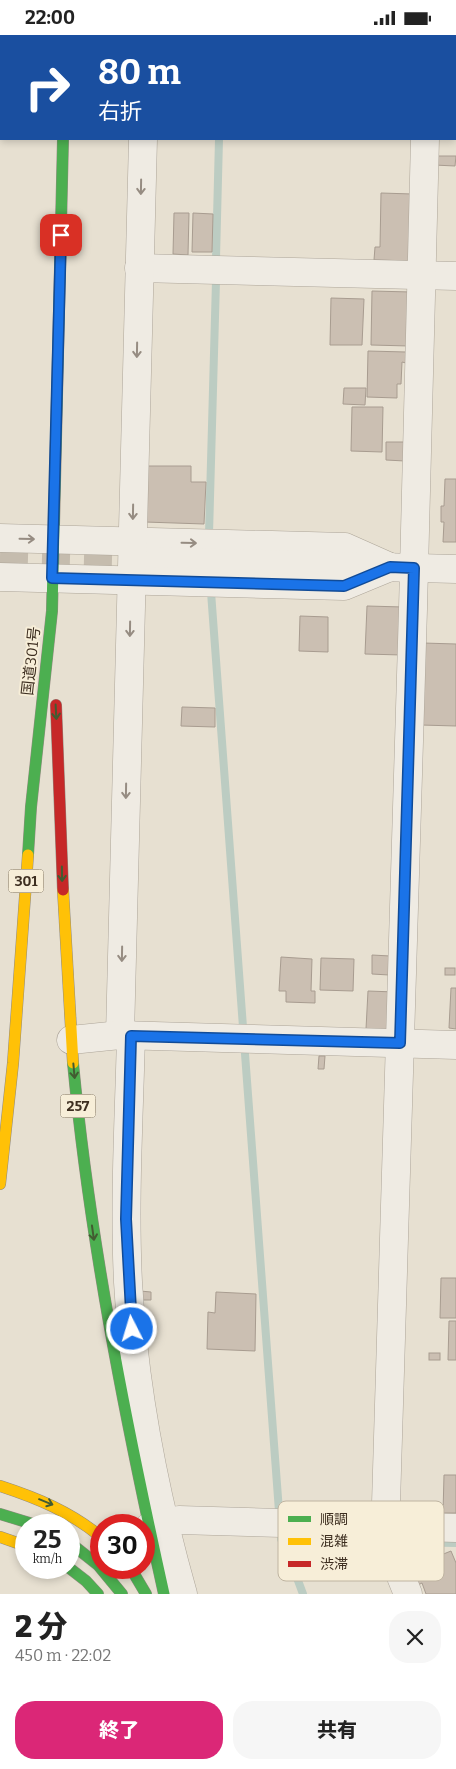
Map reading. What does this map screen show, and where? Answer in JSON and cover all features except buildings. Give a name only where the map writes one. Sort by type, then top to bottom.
[{"type":"highway","name":"国道301号","points":[[0,1185],[2,1146],[13,1063],[31,807],[52,611],[64,140]]},
{"type":"highway","name":"257","points":[[52,611],[65,950],[84,1162],[104,1303],[130,1443],[157,1526],[164,1594]]},
{"type":"highway","points":[[0,1486],[54,1505],[76,1517],[90,1528]]},
{"type":"highway","points":[[0,1514],[15,1519]]},
{"type":"highway","points":[[0,1537],[15,1542]]},
{"type":"highway","points":[[80,1550],[98,1565],[122,1594]]},
{"type":"highway","points":[[80,1576],[98,1594]]},
{"type":"highway","points":[[137,1579],[146,1594]]},
{"type":"street","points":[[142,140],[125,1036],[126,1219],[128,1282],[141,1408],[152,1470],[157,1526],[182,1594]]},
{"type":"street","points":[[386,1501],[400,1043],[402,568],[421,275],[425,140]]},
{"type":"street","points":[[139,268],[456,276]]},
{"type":"street","points":[[0,538],[53,539],[135,561],[344,586],[402,568],[456,569]]},
{"type":"street","points":[[0,577],[52,578],[135,561],[344,547],[402,568]]},
{"type":"street","points":[[72,1040],[125,1036],[456,1045]]},
{"type":"street","points":[[157,1526],[179,1520],[278,1523]]},
{"type":"street","points":[[403,1581],[408,1594]]},
{"type":"waterway","points":[[216,258],[219,140]]},
{"type":"waterway","points":[[209,534],[216,281]]},
{"type":"waterway","points":[[211,592],[243,1027]]},
{"type":"waterway","points":[[245,1054],[278,1501]]},
{"type":"waterway","points":[[444,1543],[456,1543]]},
{"type":"waterway","points":[[298,1581],[303,1594]]},
{"type":"tunnel","points":[[0,557],[142,561]]},
{"type":"traffic: fast","points":[[28,855],[31,807],[52,611],[63,140]]},
{"type":"traffic: fast","points":[[73,1063],[89,1197],[110,1330],[164,1594]]},
{"type":"traffic: fast","points":[[0,1514],[15,1519]]},
{"type":"traffic: fast","points":[[80,1551],[98,1565],[122,1594]]},
{"type":"traffic: fast","points":[[80,1576],[98,1594]]},
{"type":"traffic: fast","points":[[137,1579],[146,1594]]},
{"type":"traffic: slow","points":[[0,1184],[13,1063],[28,855]]},
{"type":"traffic: slow","points":[[63,890],[73,1063]]},
{"type":"traffic: slow","points":[[0,1486],[66,1513],[90,1528]]},
{"type":"traffic: slow","points":[[0,1537],[15,1542]]},
{"type":"traffic: jam","points":[[56,705],[63,890]]},
{"type":"route","points":[[61,235],[52,578],[344,586],[390,567],[414,568],[400,1043],[131,1036],[126,1219],[132,1329]]}]
